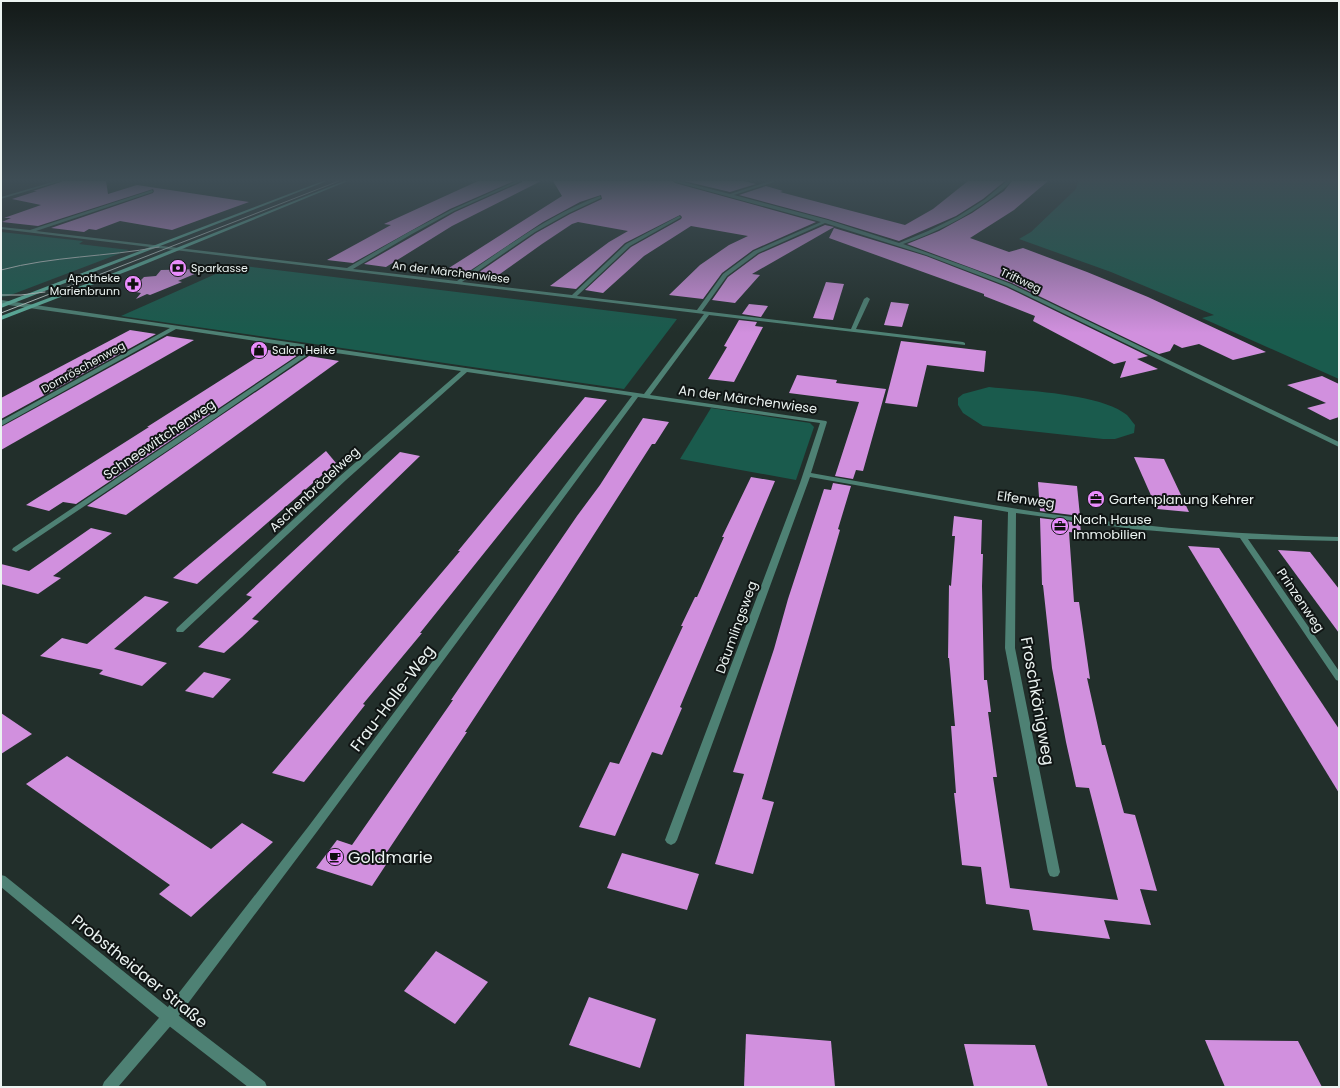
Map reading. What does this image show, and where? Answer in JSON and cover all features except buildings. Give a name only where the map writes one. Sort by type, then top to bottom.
[{"type":"main road","points":[[1,306],[193,232]]},
{"type":"main road","points":[[1,318],[177,250],[217,232]]},
{"type":"street","name":"An der Märchenwiese","points":[[30,232],[964,344]]},
{"type":"street","points":[[348,270],[412,232]]},
{"type":"street","points":[[458,283],[533,232]]},
{"type":"street","points":[[573,297],[628,245],[652,232]]},
{"type":"street","points":[[698,312],[725,276],[756,252],[802,232]]},
{"type":"street","name":"Triftweg","points":[[863,232],[901,243],[961,264],[1010,285],[1339,445]]},
{"type":"street","points":[[901,243],[927,232]]},
{"type":"street","points":[[853,331],[867,300]]},
{"type":"street","name":"An der Märchenwiese","points":[[1,302],[824,422]]},
{"type":"street","name":"An der Märchenwiese","points":[[641,395],[708,313]]},
{"type":"street","name":"Dornröschenweg","points":[[1,424],[176,327]]},
{"type":"street","name":"Schneewittchenweg","points":[[16,550],[164,451],[315,347]]},
{"type":"street","name":"Aschenbrödelweg","points":[[180,630],[343,478],[467,369]]},
{"type":"street","name":"Frau-Holle-Weg","points":[[109,1087],[169,1017],[641,395]]},
{"type":"street","name":"Däumlingsweg","points":[[671,840],[824,422]]},
{"type":"street","name":"Elfenweg","points":[[806,474],[1012,510],[1126,526],[1242,536],[1339,539]]},
{"type":"street","name":"Froschkönigweg","points":[[1012,510],[1010,648],[1054,872]]},
{"type":"street","name":"Prinzenweg","points":[[1242,536],[1339,678]]},
{"type":"street","name":"Probstheidaer Straße","points":[[1,880],[169,1017],[260,1087]]},
{"type":"green space","points":[[1,232],[83,241],[79,244],[129,250],[8,296],[1,297]]},
{"type":"green space","points":[[1031,232],[1339,232],[1339,379],[1202,318],[1214,315],[1111,272],[1019,239]]},
{"type":"green space","points":[[236,265],[677,319],[624,389],[121,316]]},
{"type":"green space","points":[[989,387],[1061,394],[1099,402],[1115,408],[1127,415],[1135,425],[1134,433],[1115,439],[1103,439],[983,426],[963,413],[958,405],[958,398],[963,394]]},
{"type":"green space","points":[[711,408],[810,423],[814,427],[796,480],[680,459]]},
{"type":"tram line","points":[[1,313],[209,232]]},
{"type":"tram line","points":[[1,270],[21,265],[60,259],[159,247]]},
{"type":"tram line","points":[[1,295],[21,295],[45,292]]},
{"type":"place","name":"Sparkasse","points":[[178,268]]},
{"type":"place","name":"Apotheke Marienbrunn","points":[[133,284]]},
{"type":"place","name":"Salon Heike","points":[[259,350]]},
{"type":"place","name":"Gartenplanung Kehrer","points":[[1096,499]]},
{"type":"place","name":"Nach Hause Immobilien","points":[[1060,526]]},
{"type":"place","name":"Goldmarie","points":[[335,857]]}]
